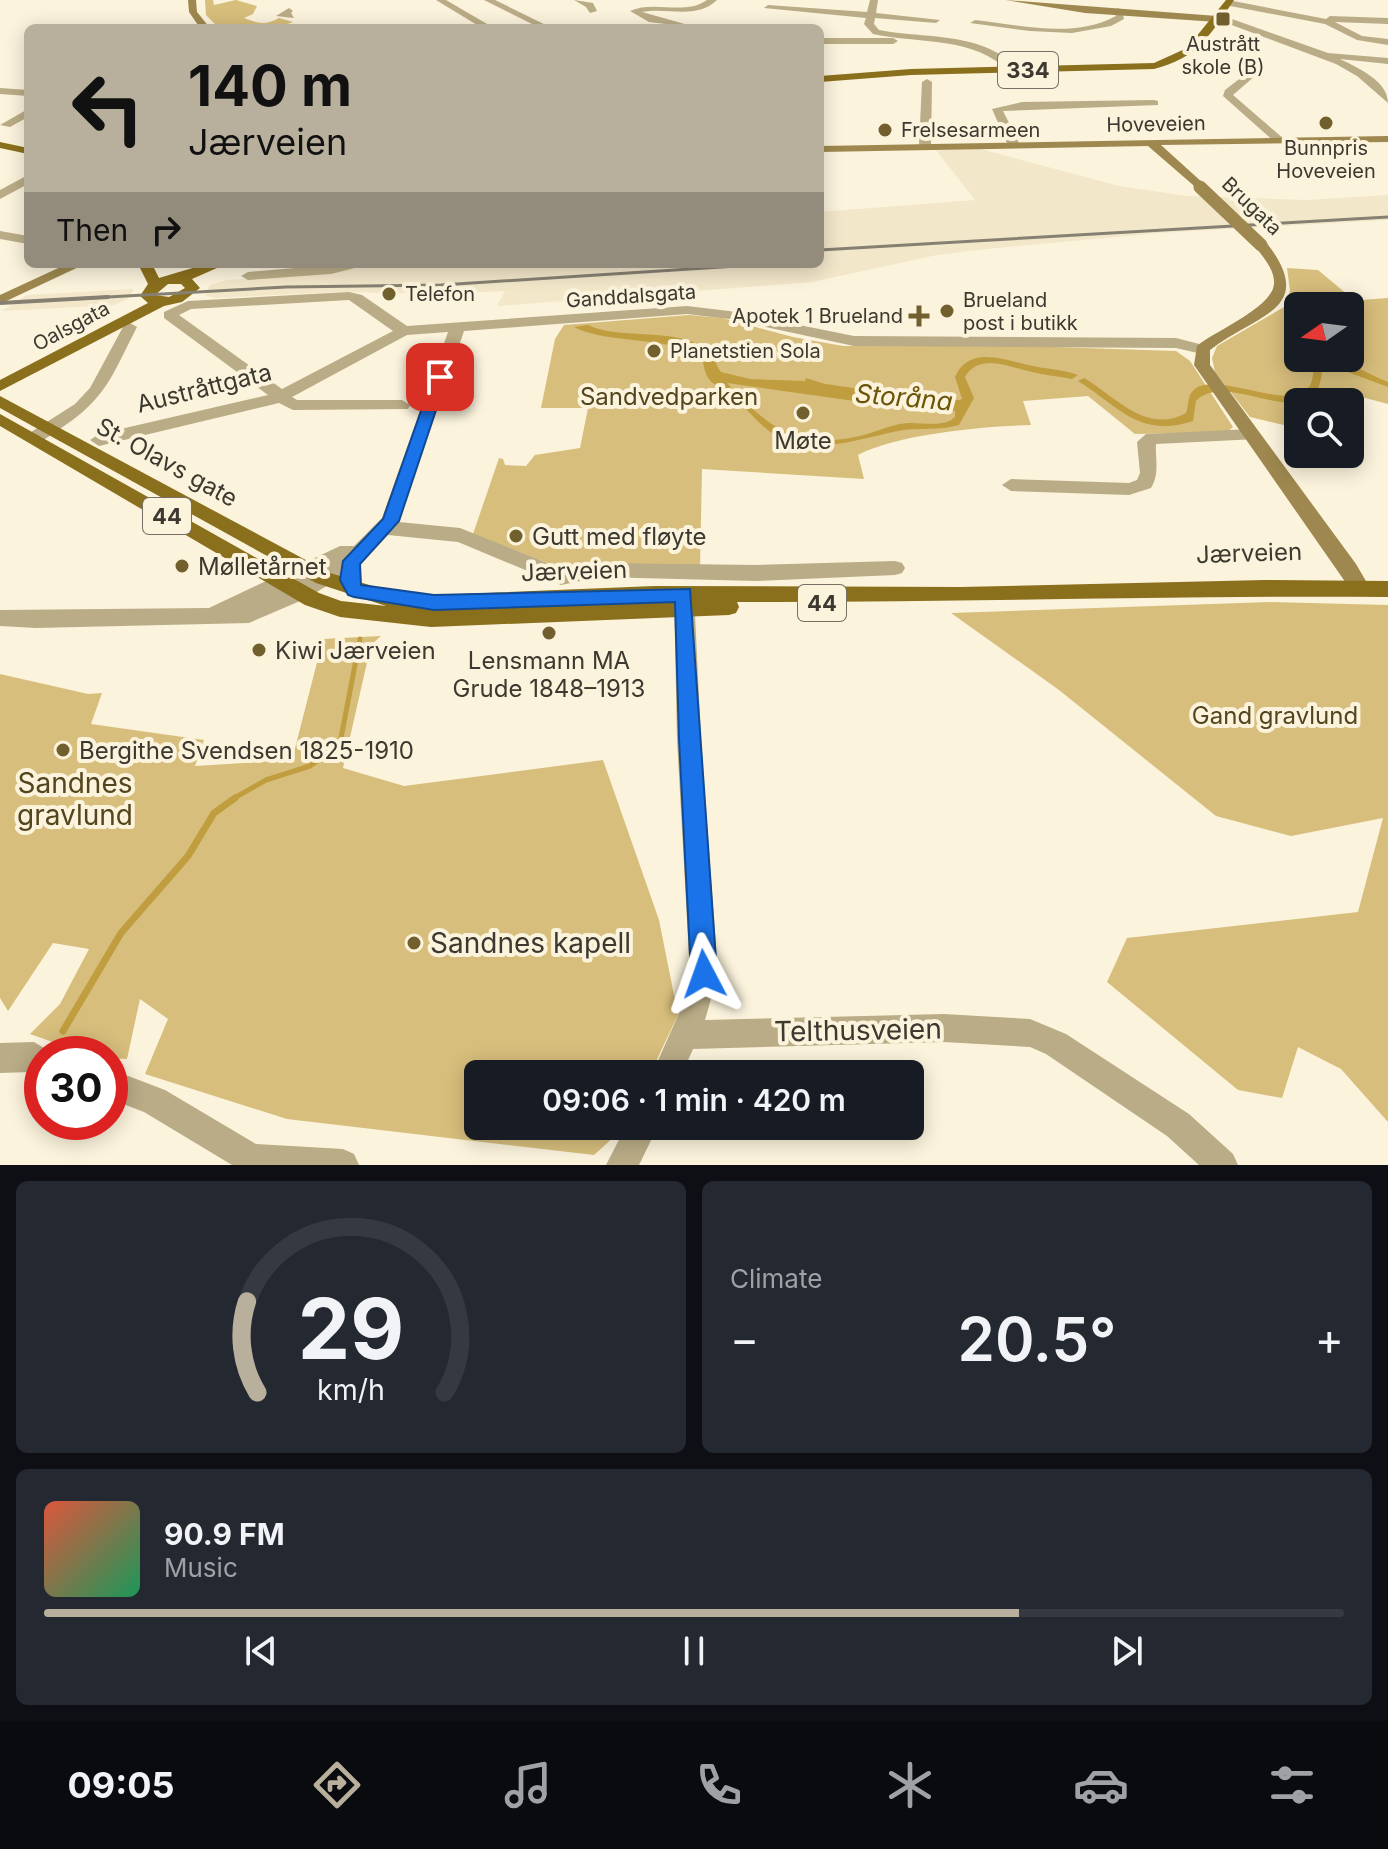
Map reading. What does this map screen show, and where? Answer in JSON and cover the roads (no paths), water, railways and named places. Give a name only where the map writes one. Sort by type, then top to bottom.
[{"type":"main road","points":[[192,0],[193,12],[204,24]]},
{"type":"main road","points":[[199,0],[200,16],[205,24]]},
{"type":"main road","points":[[1009,0],[1217,19]]},
{"type":"main road","name":"334","points":[[824,79],[911,72],[1123,69],[1165,64],[1193,51],[1229,2]]},
{"type":"main road","name":"Hoveveien","points":[[824,149],[1013,143],[1388,139]]},
{"type":"main road","name":"Brugata","points":[[1156,142],[1261,245],[1278,268],[1278,296],[1263,313],[1216,335],[1202,349]]},
{"type":"main road","points":[[0,145],[24,150]]},
{"type":"main road","points":[[0,300],[69,268]]},
{"type":"main road","points":[[146,268],[158,300]]},
{"type":"main road","points":[[164,268],[176,279],[190,282],[193,288]]},
{"type":"main road","points":[[158,300],[176,279],[209,268]]},
{"type":"main road","points":[[158,300],[182,297],[215,268]]},
{"type":"main road","name":"Oalsgata","points":[[0,377],[158,300]]},
{"type":"main road","name":"Oalsgata","points":[[0,386],[158,300]]},
{"type":"main road","points":[[1202,349],[1202,365],[1210,380],[1357,583]]},
{"type":"main road","name":"St. Olavs gate","points":[[0,401],[42,433],[291,587]]},
{"type":"main road","name":"St. Olavs gate","points":[[0,419],[42,433],[315,574]]},
{"type":"main road","name":"Jærveien","points":[[315,574],[354,590],[389,599],[434,603],[684,602],[1388,580]]},
{"type":"main road","name":"Jærveien","points":[[1357,583],[1388,589]]},
{"type":"main road","name":"Jærveien","points":[[291,587],[340,609],[402,618],[684,602]]},
{"type":"street","points":[[283,0],[290,14]]},
{"type":"street","points":[[440,0],[482,24]]},
{"type":"street","points":[[488,0],[539,24]]},
{"type":"street","points":[[578,0],[590,5],[593,11]]},
{"type":"street","points":[[674,24],[649,19],[634,11],[646,7],[699,8],[713,0]]},
{"type":"street","points":[[874,0],[869,24],[873,30],[992,51],[1006,59],[1013,70]]},
{"type":"street","points":[[1229,2],[1338,25],[1360,38],[1388,42]]},
{"type":"street","points":[[768,8],[936,20]]},
{"type":"street","points":[[975,23],[1082,29],[1116,21],[1121,17],[1118,11]]},
{"type":"street","points":[[1310,19],[1388,21]]},
{"type":"street","points":[[1232,22],[1323,55],[1384,88],[1388,100]]},
{"type":"street","points":[[824,41],[878,44],[913,38]]},
{"type":"street","points":[[1323,55],[1388,61]]},
{"type":"street","points":[[1251,75],[1228,96],[1280,141]]},
{"type":"street","points":[[925,145],[927,82]]},
{"type":"street","points":[[0,91],[24,93]]},
{"type":"street","points":[[1013,143],[997,109],[1022,105],[1154,103]]},
{"type":"street","points":[[6,125],[24,114]]},
{"type":"street","points":[[0,195],[24,181]]},
{"type":"street","points":[[0,235],[24,239]]},
{"type":"street","points":[[248,276],[342,268]]},
{"type":"street","points":[[158,300],[188,305],[349,296],[357,298],[404,331]]},
{"type":"street","points":[[158,300],[293,405],[402,405]]},
{"type":"street","name":"Ganddalsgata","points":[[404,331],[706,311],[723,312],[810,336],[854,341],[1176,343],[1202,349]]},
{"type":"street","points":[[42,433],[81,408],[97,390],[130,327]]},
{"type":"street","points":[[315,574],[352,561],[383,532],[457,329]]},
{"type":"street","name":"Austråttgata","points":[[99,440],[279,397],[404,331]]},
{"type":"street","points":[[1011,485],[1129,489],[1145,484],[1149,473],[1146,442],[1152,438],[1251,435]]},
{"type":"street","points":[[0,618],[249,615],[383,532]]},
{"type":"street","name":"Jærveien","points":[[383,532],[460,535],[561,577],[600,570],[756,573],[895,568]]},
{"type":"street","points":[[352,561],[349,580],[354,590]]},
{"type":"street","points":[[756,573],[758,600]]},
{"type":"street","points":[[674,1060],[698,1003],[704,974],[684,602]]},
{"type":"street","name":"Telthusveien","points":[[686,1035],[944,1028],[1030,1033],[1056,1044],[1178,1125],[1222,1165]]},
{"type":"street","points":[[0,1058],[24,1057]]},
{"type":"street","points":[[128,1091],[154,1101],[253,1159],[343,1165]]},
{"type":"street","points":[[622,1165],[635,1140]]},
{"type":"water","name":"Storåna","points":[[588,325],[616,332],[680,338],[708,350],[721,372],[750,379],[805,381],[806,378],[825,384],[939,399],[962,399],[955,377],[961,367],[977,358],[997,358],[1078,375],[1072,379],[985,363],[965,377],[974,398],[959,425],[898,431],[834,444],[802,444],[772,433],[736,399],[712,382],[706,373],[702,355],[669,345],[603,336],[574,327]],"holes":[[[727,383],[883,405],[955,411],[955,417],[939,423],[901,424],[855,437],[814,440],[798,437],[769,422]]]},
{"type":"water","points":[[1364,371],[1388,382],[1388,387],[1348,372]]},
{"type":"water","points":[[1313,372],[1321,372],[1317,388],[1308,388]]},
{"type":"water","points":[[1084,378],[1119,403],[1144,416],[1158,419],[1171,419],[1186,413],[1190,395],[1198,387],[1211,384],[1284,395],[1284,402],[1229,392],[1211,393],[1196,401],[1193,421],[1158,426],[1131,417],[1078,381]]},
{"type":"waterway","points":[[231,800],[266,780],[310,766],[329,753],[341,738],[360,639]]},
{"type":"waterway","points":[[63,1031],[121,933],[188,856],[214,813],[235,798]]},
{"type":"railway","points":[[824,250],[1388,217]]},
{"type":"railway","points":[[72,299],[286,287],[441,285],[707,268]]},
{"type":"railway","points":[[72,299],[108,297]]},
{"type":"railway","points":[[0,303],[72,299]]},
{"type":"place","name":"Austrått skole (B)","points":[[1223,19]]},
{"type":"place","name":"Bunnpris Hoveveien","points":[[1326,123]]},
{"type":"place","name":"Frelsesarmeen","points":[[885,130]]},
{"type":"place","name":"Telefon","points":[[389,294]]},
{"type":"place","name":"Brueland post i butikk","points":[[947,311]]},
{"type":"place","name":"Apotek 1 Brueland","points":[[919,316]]},
{"type":"place","name":"Planetstien Sola","points":[[654,351]]},
{"type":"place","name":"Møte","points":[[803,413]]},
{"type":"place","name":"Gutt med fløyte","points":[[516,536]]},
{"type":"place","name":"Mølletårnet","points":[[182,566]]},
{"type":"place","name":"Lensmann MA Grude 1848–1913","points":[[549,633]]},
{"type":"place","name":"Kiwi Jærveien","points":[[259,650]]},
{"type":"place","name":"Bergithe Svendsen 1825-1910","points":[[63,750]]},
{"type":"place","name":"Sandnes kapell","points":[[414,943]]},
{"type":"park label","name":"Sandvedparken","points":[[669,396]]},
{"type":"park label","name":"Gand gravlund","points":[[1275,715]]},
{"type":"park label","name":"Sandnes gravlund","points":[[75,799]]}]
